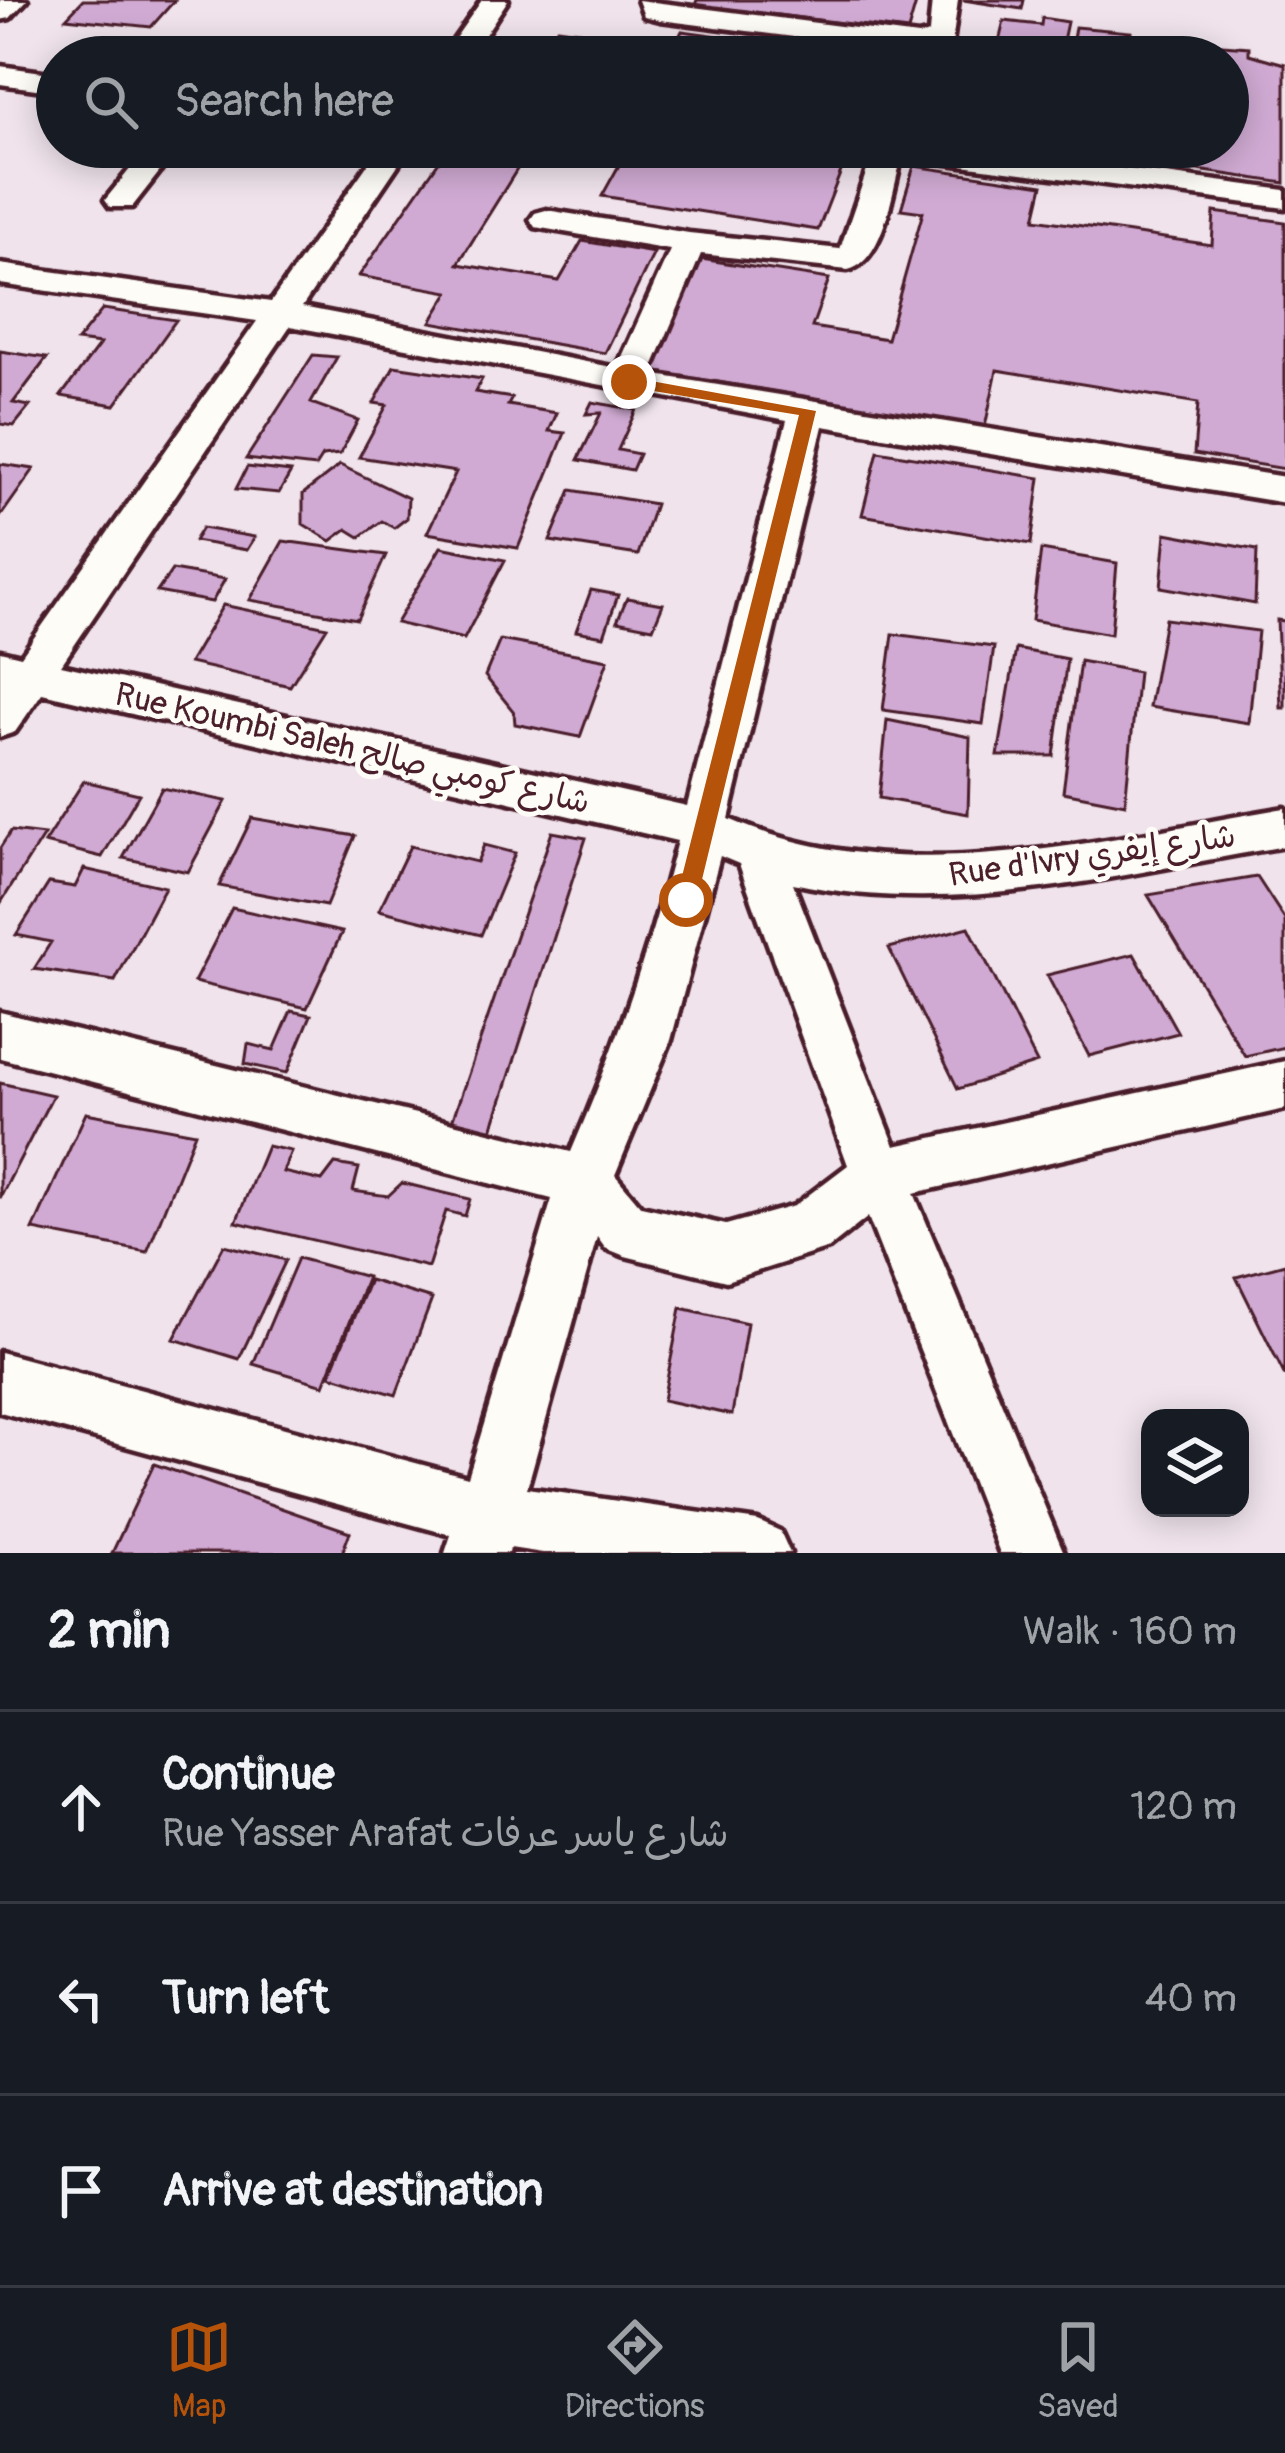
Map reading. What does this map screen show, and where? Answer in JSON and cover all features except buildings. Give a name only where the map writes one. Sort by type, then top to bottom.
[{"type":"street","points":[[0,12],[14,0]]},
{"type":"street","points":[[470,36],[495,0]]},
{"type":"street","points":[[651,0],[660,12],[865,36]]},
{"type":"street","points":[[941,36],[945,0]]},
{"type":"street","points":[[772,36],[776,27]]},
{"type":"street","points":[[0,75],[36,80]]},
{"type":"street","points":[[121,200],[147,168]]},
{"type":"street","points":[[0,720],[16,670],[283,314],[381,168]]},
{"type":"street","points":[[546,220],[689,243],[848,260],[857,250],[886,168]]},
{"type":"street","points":[[1051,168],[1285,199]]},
{"type":"street","points":[[629,382],[689,243]]},
{"type":"street","points":[[0,274],[283,314],[629,382],[1285,490]]},
{"type":"street","points":[[483,1534],[586,1181],[645,1040],[706,829],[808,411]]},
{"type":"street","name":"Rue Koumbi Saleh شارع كومبي صالح","points":[[16,670],[706,829],[758,852]]},
{"type":"street","name":"Rue d'Ivry شارع إيفري","points":[[758,852],[800,865],[874,876],[968,875],[1285,827]]},
{"type":"street","points":[[758,852],[879,1175],[1032,1553]]},
{"type":"street","points":[[0,1035],[586,1181],[625,1229],[726,1253],[809,1229],[879,1175],[1285,1085]]},
{"type":"street","points":[[0,1382],[483,1534],[758,1553]]},
{"type":"route","points":[[629,382],[808,411],[686,900]]}]
